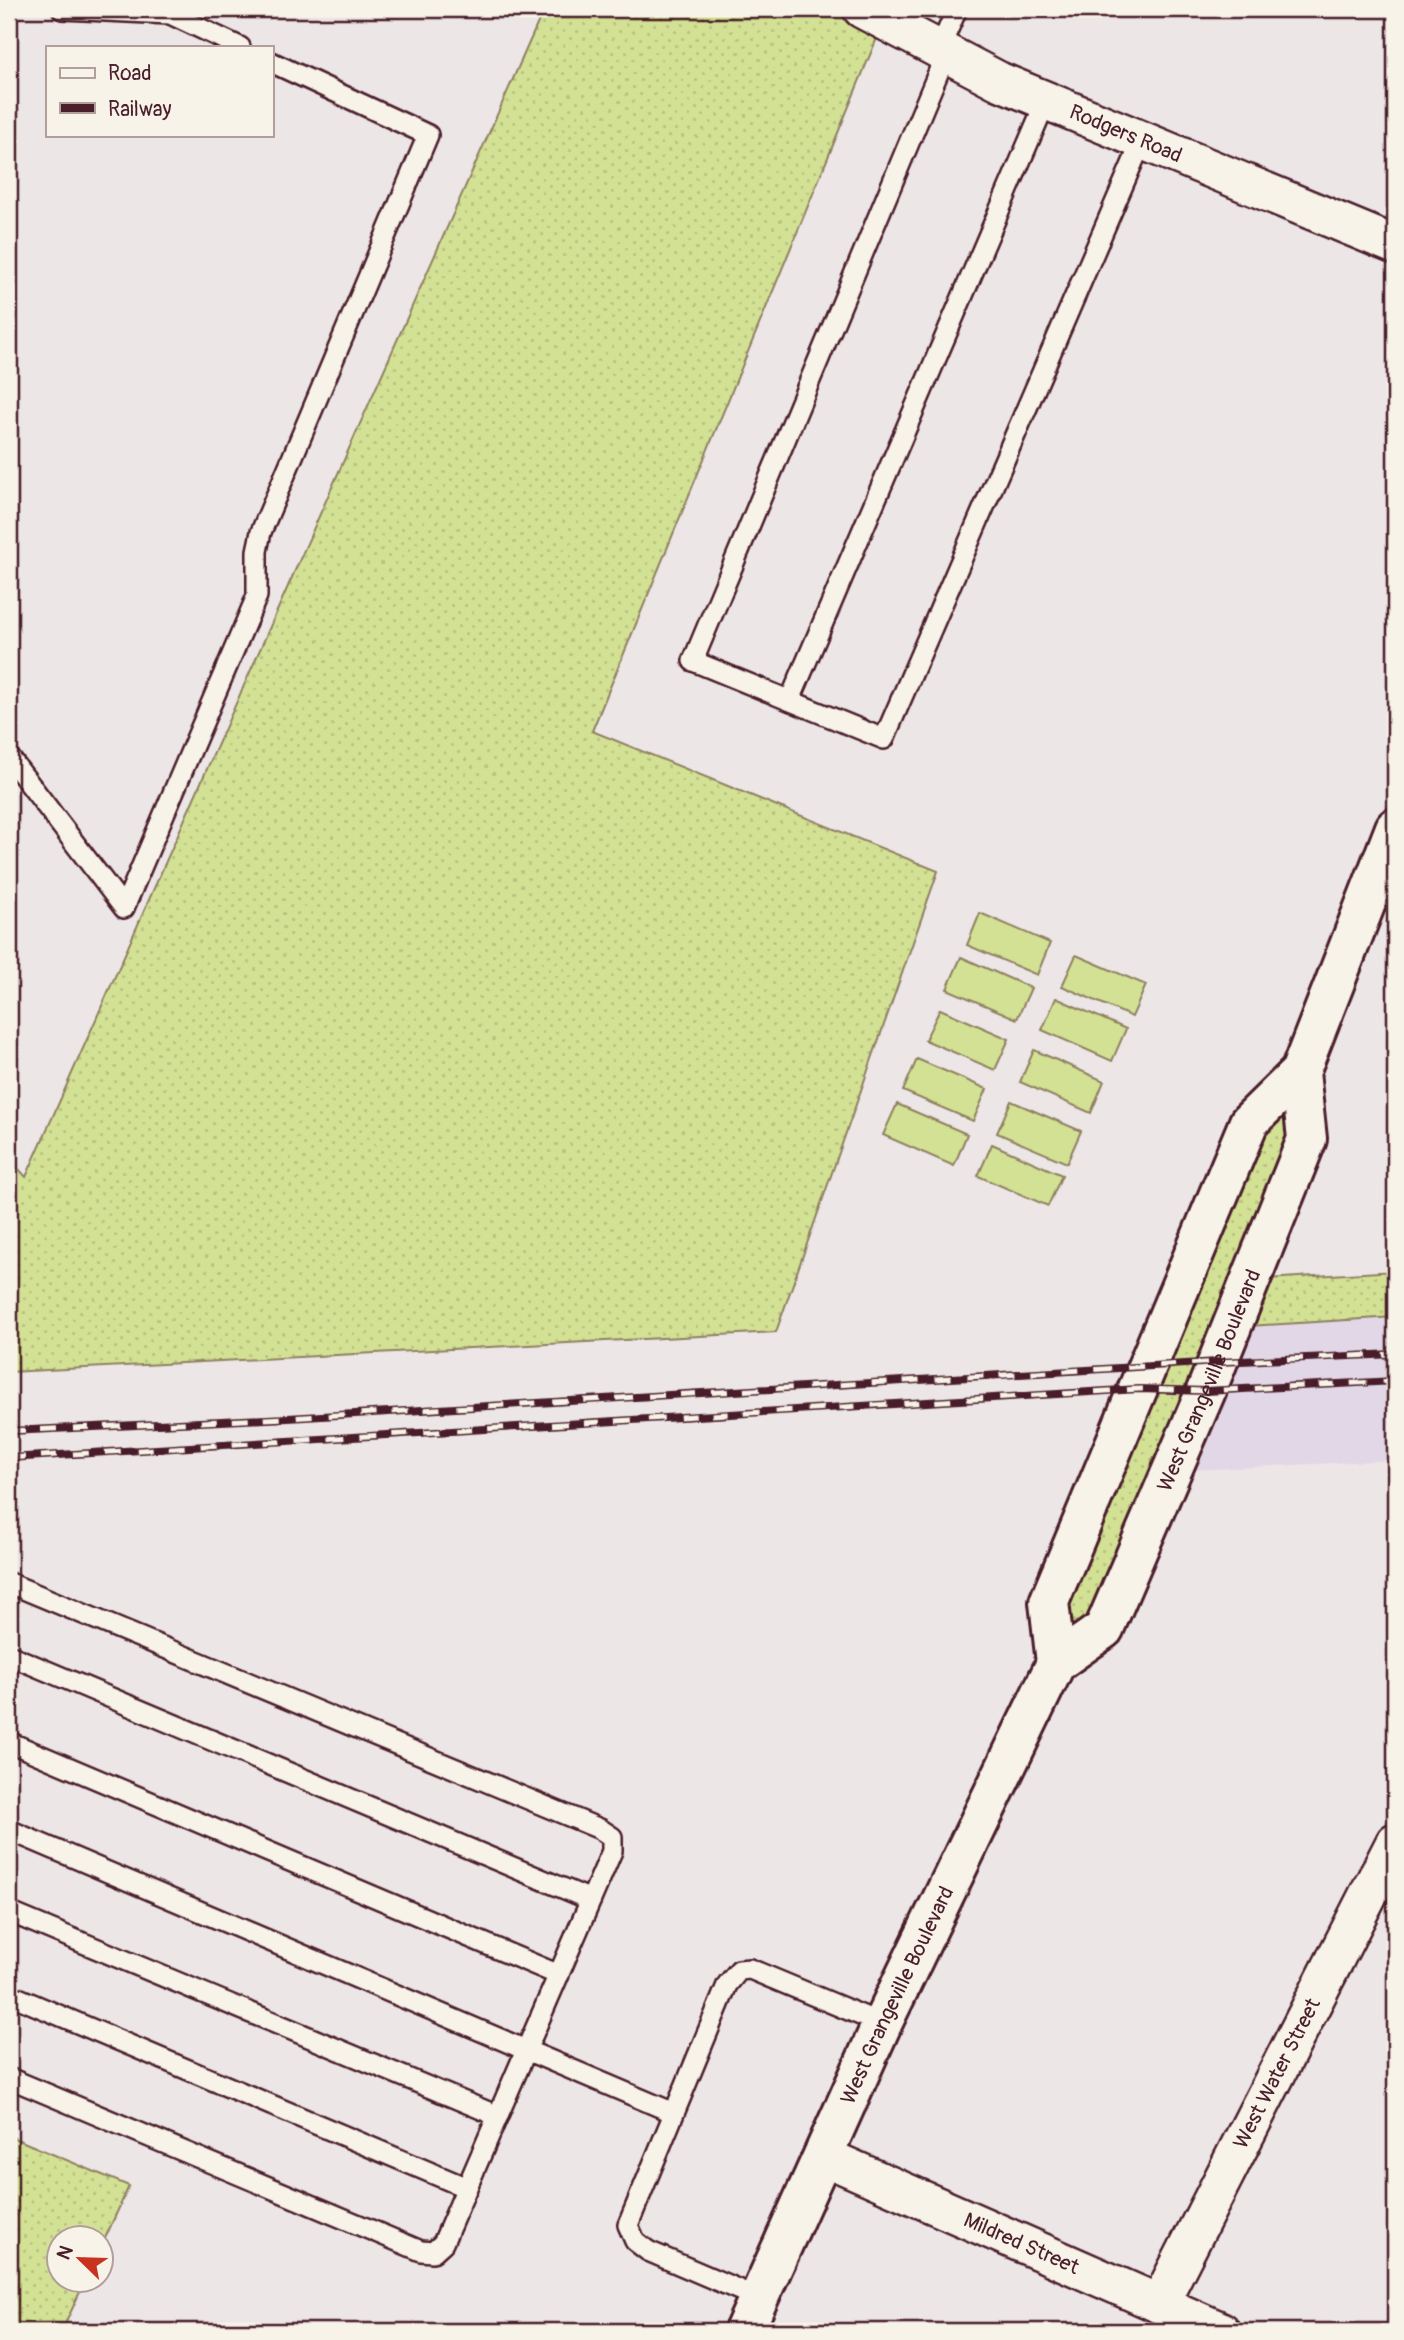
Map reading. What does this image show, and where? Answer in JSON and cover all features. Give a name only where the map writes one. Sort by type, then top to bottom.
[{"type":"main road","name":"West Grangeville Boulevard","points":[[1056,1663],[1049,1602],[1249,1122],[1300,1072],[1395,828]]},
{"type":"main road","name":"West Grangeville Boulevard","points":[[751,2315],[882,2024],[1056,1663],[1104,1629],[1206,1391],[1307,1139],[1300,1072]]},
{"type":"street","name":"Rodgers Road","points":[[862,9],[999,81],[1395,245]]},
{"type":"street","name":"West Water Street","points":[[1158,2304],[1395,1842]]},
{"type":"street","name":"Mildred Street","points":[[823,2156],[1221,2331]]},
{"type":"lane","points":[[62,9],[171,12],[238,46]]},
{"type":"lane","points":[[957,9],[942,52],[693,661],[884,739],[1142,141]]},
{"type":"lane","points":[[9,757],[124,908],[257,596],[257,551],[261,532],[428,135],[273,63]]},
{"type":"lane","points":[[790,700],[1045,101]]},
{"type":"lane","points":[[9,1583],[600,1829],[612,1837],[612,1851],[528,2050],[443,2243],[433,2252],[421,2251],[9,2078]]},
{"type":"lane","points":[[9,1655],[591,1900]]},
{"type":"lane","points":[[9,1742],[559,1975]]},
{"type":"lane","points":[[9,1830],[674,2113]]},
{"type":"lane","points":[[9,1912],[498,2116]]},
{"type":"lane","points":[[751,2315],[648,2251],[635,2241],[628,2225],[727,1985],[739,1970],[750,1969],[882,2024]]},
{"type":"lane","points":[[9,1994],[467,2188]]},
{"type":"shaded area","points":[[1395,1317],[1395,1460],[1172,1471],[1232,1327]]},
{"type":"green space","points":[[544,9],[862,9],[884,21],[592,731],[938,871],[776,1332],[9,1372],[9,1158],[26,1177]]},
{"type":"green space","points":[[980,913],[1050,943],[1037,975],[967,945]]},
{"type":"green space","points":[[1076,955],[1146,985],[1132,1017],[1062,986]]},
{"type":"green space","points":[[961,957],[1031,988],[1017,1019],[947,989]]},
{"type":"green space","points":[[1056,998],[1126,1029],[1112,1061],[1042,1030]]},
{"type":"green space","points":[[940,1009],[1009,1039],[995,1070],[925,1040]]},
{"type":"green space","points":[[1034,1050],[1104,1081],[1091,1113],[1020,1082]]},
{"type":"green space","points":[[917,1059],[987,1089],[973,1121],[903,1091]]},
{"type":"green space","points":[[1300,1072],[1307,1139],[1252,1280],[1395,1271],[1395,1317],[1232,1327],[1104,1629],[1056,1663],[1049,1602],[1249,1122]]},
{"type":"green space","points":[[1011,1101],[1081,1131],[1067,1163],[997,1133]]},
{"type":"green space","points":[[897,1104],[967,1134],[954,1166],[883,1135]]},
{"type":"green space","points":[[992,1144],[1062,1175],[1048,1206],[978,1176]]},
{"type":"green space","points":[[9,2136],[129,2186],[112,2224],[46,2224],[46,2294],[79,2294],[62,2331],[9,2331]]},
{"type":"railway","points":[[9,1431],[288,1418],[1218,1362],[1395,1354]]},
{"type":"railway","points":[[9,1458],[1139,1389],[1206,1391],[1395,1381]]}]
